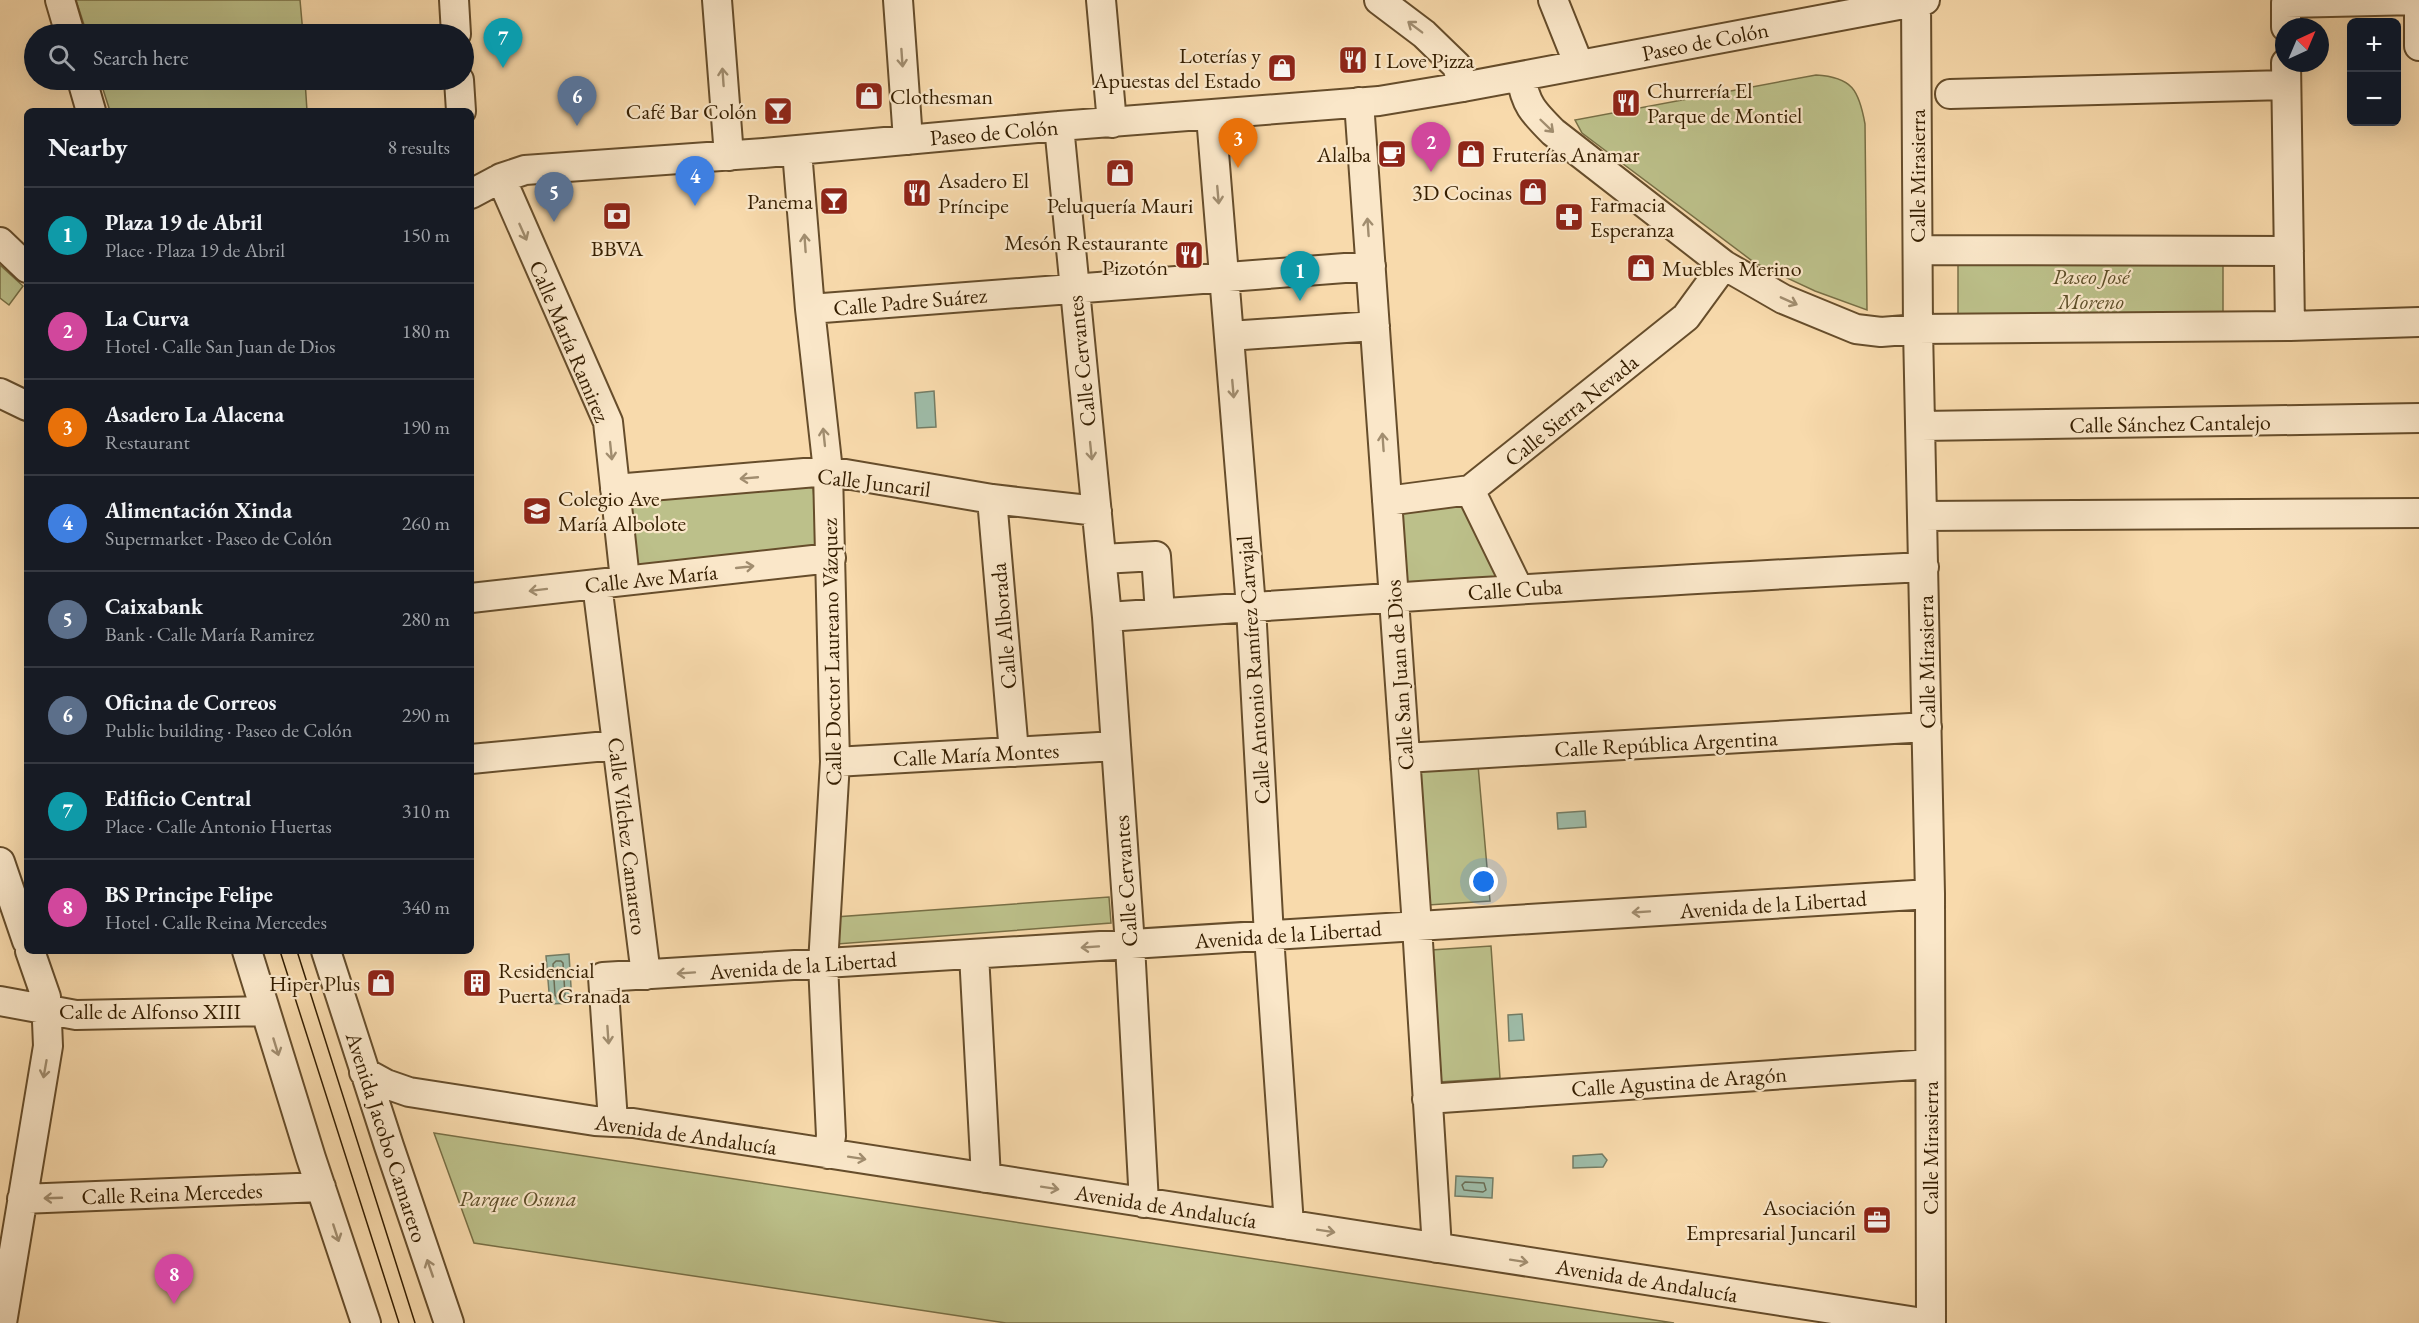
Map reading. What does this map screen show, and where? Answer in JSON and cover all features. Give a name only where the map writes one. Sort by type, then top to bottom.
[{"type":"street","points":[[60,0],[67,24]]},
{"type":"street","points":[[454,0],[455,24]]},
{"type":"street","points":[[717,0],[729,156]]},
{"type":"street","points":[[898,0],[908,140]]},
{"type":"street","points":[[1101,0],[1112,123]]},
{"type":"street","points":[[1379,0],[1424,34],[1457,66],[1463,87]]},
{"type":"street","points":[[1553,0],[1579,65]]},
{"type":"street","name":"Paseo de Colón","points":[[481,184],[525,170],[729,156],[1359,102],[1463,87],[1919,0]]},
{"type":"street","name":"Calle Mirasierra","points":[[1919,0],[1918,329],[1922,426],[1930,894],[1931,1323]]},
{"type":"street","points":[[2286,15],[2419,0],[2419,45]]},
{"type":"street","points":[[1950,94],[2286,74],[2290,326]]},
{"type":"street","points":[[1521,76],[1524,96],[1535,115],[1553,132],[1724,265],[1783,299],[1856,329],[1881,332],[1918,329],[2290,326],[2419,322]]},
{"type":"street","points":[[85,90],[90,108]]},
{"type":"street","points":[[460,90],[461,108]]},
{"type":"street","name":"Calle San Juan de Dios","points":[[1359,102],[1417,927],[1437,1248]]},
{"type":"street","name":"Calle Antonio Ramírez Carvajal","points":[[1211,116],[1251,607],[1269,936],[1289,1225]]},
{"type":"street","name":"Calle Cervantes","points":[[1059,126],[1107,617],[1130,945],[1144,1203]]},
{"type":"street","name":"Calle Doctor Laureano Vázquez","points":[[797,150],[810,309],[828,471],[831,558],[835,762],[823,964],[831,1136],[828,1154]]},
{"type":"street","name":"Calle María Ramirez","points":[[481,184],[608,422],[625,580]]},
{"type":"street","points":[[0,242],[24,265]]},
{"type":"street","points":[[1918,250],[2289,251]]},
{"type":"street","name":"Calle Sierra Nevada","points":[[1470,490],[1686,317],[1724,265]]},
{"type":"street","name":"Calle Padre Suárez","points":[[810,309],[1371,266]]},
{"type":"street","points":[[1229,336],[1375,326]]},
{"type":"street","points":[[0,393],[24,405]]},
{"type":"street","name":"Calle Sánchez Cantalejo","points":[[1922,426],[2419,418]]},
{"type":"street","name":"Calle Juncaril","points":[[615,489],[828,471],[992,499],[1097,511]]},
{"type":"street","points":[[1387,501],[1470,490],[1518,588]]},
{"type":"street","name":"Calle Alborada","points":[[992,499],[1014,752]]},
{"type":"street","points":[[1923,516],[2419,513]]},
{"type":"street","points":[[1101,559],[1156,556],[1160,613]]},
{"type":"street","name":"Calle Ave María","points":[[474,598],[831,558]]},
{"type":"street","name":"Calle Cuba","points":[[1107,617],[1393,599],[1518,588],[1924,567]]},
{"type":"street","name":"Calle Vílchez Camarero","points":[[597,584],[646,975]]},
{"type":"street","name":"Calle República Argentina","points":[[1405,758],[1927,727]]},
{"type":"street","points":[[474,759],[616,745]]},
{"type":"street","name":"Calle María Montes","points":[[835,762],[1116,746]]},
{"type":"street","points":[[0,862],[24,932]]},
{"type":"street","name":"Avenida de la Libertad","points":[[646,975],[1930,894]]},
{"type":"street","points":[[2,1323],[48,1046],[46,997],[31,954]]},
{"type":"street","points":[[248,954],[366,1323]]},
{"type":"street","name":"Avenida Jacobo Camarero","points":[[327,954],[364,1072],[449,1323]]},
{"type":"street","points":[[974,954],[986,1178]]},
{"type":"street","points":[[613,1121],[603,977],[646,975]]},
{"type":"street","name":"Calle de Alfonso XIII","points":[[0,1001],[47,1011],[76,1014],[265,1011]]},
{"type":"street","name":"Calle Agustina de Aragón","points":[[1427,1099],[1930,1064]]},
{"type":"street","name":"Avenida de Andalucía","points":[[364,1072],[409,1092],[595,1121],[613,1121],[1923,1323]]},
{"type":"street","points":[[383,1128],[393,1110],[409,1092]]},
{"type":"street","name":"Calle Reina Mercedes","points":[[22,1199],[321,1187]]},
{"type":"green space","points":[[76,0],[300,0],[302,24],[84,24]]},
{"type":"green space","points":[[1816,75],[1846,82],[1856,94],[1863,112],[1867,310],[1815,291],[1755,263],[1582,133],[1575,120]]},
{"type":"green space","points":[[103,90],[306,90],[307,108],[109,108]]},
{"type":"green space","name":"Paseo José Moreno","points":[[1958,257],[2223,258],[2223,321],[1958,320]]},
{"type":"green space","points":[[0,265],[23,286],[9,305],[0,298]]},
{"type":"green space","points":[[810,484],[813,487],[818,544],[815,547],[638,565],[629,507],[632,503]]},
{"type":"green space","points":[[1467,504],[1501,579],[1403,582],[1399,514]]},
{"type":"green space","points":[[1478,765],[1490,901],[1428,905],[1416,770]]},
{"type":"green space","points":[[1109,897],[1111,923],[837,944],[835,917]]},
{"type":"green space","points":[[1491,946],[1500,1078],[1439,1082],[1431,950]]},
{"type":"green space","name":"Parque Osuna","points":[[434,1133],[1674,1323],[1006,1323],[474,1243]]},
{"type":"water","points":[[934,391],[936,427],[917,428],[915,393]]},
{"type":"water","points":[[1585,811],[1586,827],[1558,829],[1557,813]]},
{"type":"water","points":[[569,954],[572,1003],[550,1004],[546,956]]},
{"type":"water","points":[[1522,1014],[1524,1040],[1509,1041],[1508,1015]]},
{"type":"water","points":[[1602,1154],[1607,1160],[1603,1167],[1573,1168],[1573,1156]]},
{"type":"water","points":[[1456,1176],[1493,1178],[1492,1198],[1455,1196]]},
{"type":"tram line","points":[[281,954],[399,1323]]},
{"type":"tram line","points":[[298,954],[415,1323]]},
{"type":"place","name":"I Love Pizza","points":[[1353,60]]},
{"type":"place","name":"Edificio Central","points":[[503,68]]},
{"type":"place","name":"Loterías y Apuestas del Estado","points":[[1282,68]]},
{"type":"place","name":"Clothesman","points":[[869,96]]},
{"type":"place","name":"Churrería El Parque de Montiel","points":[[1626,103]]},
{"type":"place","name":"Café Bar Colón","points":[[778,111]]},
{"type":"place","name":"Oficina de Correos","points":[[577,126]]},
{"type":"place","name":"Alalba","points":[[1392,154]]},
{"type":"place","name":"Fruterías Anamar","points":[[1471,154]]},
{"type":"place","name":"Asadero La Alacena","points":[[1238,168]]},
{"type":"place","name":"La Curva","points":[[1431,172]]},
{"type":"place","name":"Peluquería Mauri","points":[[1120,173]]},
{"type":"place","name":"3D Cocinas","points":[[1533,192]]},
{"type":"place","name":"Asadero El Príncipe","points":[[917,193]]},
{"type":"place","name":"Panema","points":[[834,201]]},
{"type":"place","name":"Alimentación Xinda","points":[[695,206]]},
{"type":"place","name":"BBVA","points":[[617,216]]},
{"type":"place","name":"Farmacia Esperanza","points":[[1569,217]]},
{"type":"place","name":"Caixabank","points":[[554,222]]},
{"type":"place","name":"Mesón Restaurante Pizotón","points":[[1189,255]]},
{"type":"place","name":"Muebles Merino","points":[[1641,268]]},
{"type":"place","name":"Plaza 19 de Abril","points":[[1300,301]]},
{"type":"place","name":"Colegio Ave María Albolote","points":[[537,511]]},
{"type":"place","name":"Hiper Plus","points":[[381,983]]},
{"type":"place","name":"Residencial Puerta Granada","points":[[477,983]]},
{"type":"place","name":"Asociación Empresarial Juncaril","points":[[1877,1220]]},
{"type":"place","name":"BS Principe Felipe","points":[[174,1304]]}]
